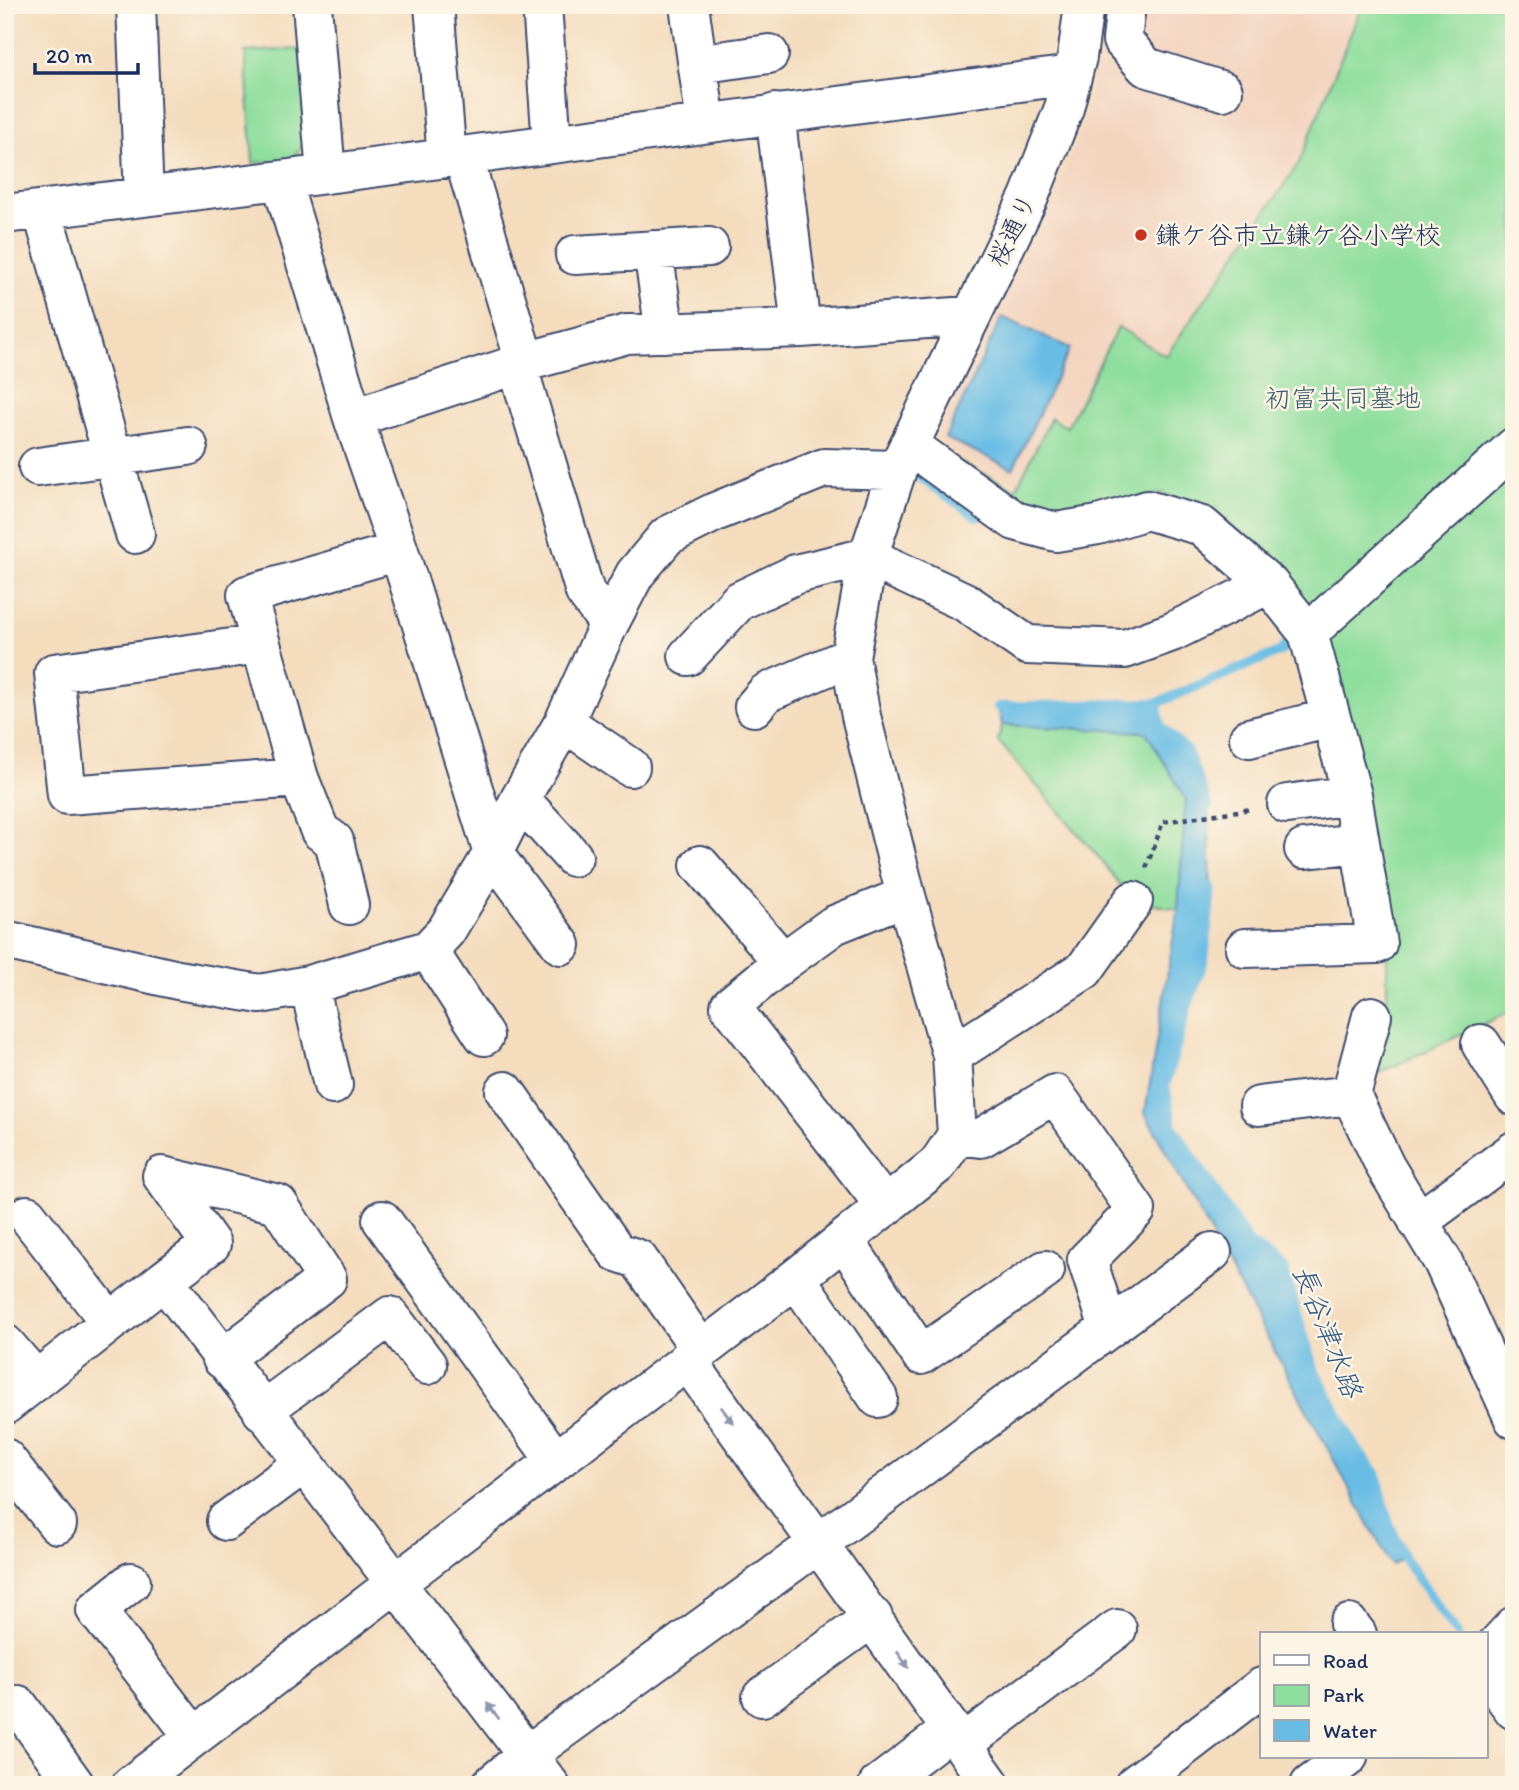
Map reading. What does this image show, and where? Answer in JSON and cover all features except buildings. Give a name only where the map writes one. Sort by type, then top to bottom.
[{"type":"street","points":[[135,5],[144,197]]},
{"type":"street","points":[[312,5],[326,174]]},
{"type":"street","points":[[434,5],[455,157],[521,363],[585,592],[609,624]]},
{"type":"street","points":[[541,5],[552,144]]},
{"type":"street","points":[[690,5],[706,123]]},
{"type":"street","name":"桜通り","points":[[850,657],[869,556],[903,457],[1029,197],[1065,108],[1084,5]]},
{"type":"street","points":[[1126,5],[1122,40],[1146,67],[1223,91]]},
{"type":"street","points":[[698,64],[769,54]]},
{"type":"street","points":[[5,214],[1072,75]]},
{"type":"street","points":[[775,113],[801,328]]},
{"type":"street","points":[[281,180],[353,418],[399,551],[493,853],[561,945]]},
{"type":"street","points":[[53,208],[97,330]]},
{"type":"street","points":[[53,208],[113,457],[135,534]]},
{"type":"street","points":[[575,255],[709,247]]},
{"type":"street","points":[[653,250],[665,333]]},
{"type":"street","points":[[353,418],[521,363],[627,334],[801,328],[970,316]]},
{"type":"street","points":[[38,467],[188,446]]},
{"type":"street","points":[[1308,633],[1514,447]]},
{"type":"street","points":[[5,940],[178,980],[260,994],[309,985],[428,950],[446,931],[493,853],[564,722],[635,574],[667,537],[715,512],[824,468],[903,457],[1014,521],[1056,532],[1098,525],[1147,510],[1202,526],[1269,584],[1308,633],[1352,795],[1377,944],[1245,948]]},
{"type":"street","points":[[349,905],[334,841],[320,831],[299,778],[247,595],[399,551]]},
{"type":"street","points":[[688,656],[739,601],[796,574],[869,556],[965,602],[1027,645],[1125,649],[1172,632],[1269,584]]},
{"type":"street","points":[[260,644],[54,673],[67,795],[299,778]]},
{"type":"street","points":[[131,1785],[796,1278],[939,1164],[957,1135],[952,1055],[906,896],[861,716],[850,657],[766,693],[754,707]]},
{"type":"street","points":[[1249,738],[1331,719]]},
{"type":"street","points":[[564,722],[630,767]]},
{"type":"street","points":[[1287,804],[1352,795]]},
{"type":"street","points":[[520,799],[573,857]]},
{"type":"street","points":[[1304,849],[1360,843]]},
{"type":"street","points":[[700,865],[783,961]]},
{"type":"street","points":[[886,1207],[730,1006],[783,961],[834,925],[906,896]]},
{"type":"street","points":[[952,1055],[1084,970],[1133,901]]},
{"type":"street","points":[[428,950],[484,1036]]},
{"type":"street","points":[[309,985],[333,1085]]},
{"type":"street","points":[[1372,1016],[1351,1094],[1385,1166],[1443,1262],[1514,1419]]},
{"type":"street","points":[[1481,1044],[1514,1096]]},
{"type":"street","points":[[505,1091],[617,1252],[638,1259],[694,1355],[820,1543],[991,1785]]},
{"type":"street","points":[[957,1135],[981,1138],[1055,1094],[1136,1210],[1087,1260],[1108,1328]]},
{"type":"street","points":[[1259,1106],[1351,1094]]},
{"type":"street","points":[[1418,1222],[1514,1151]]},
{"type":"street","points":[[5,1405],[109,1321],[211,1244],[162,1175],[278,1204],[327,1279],[222,1359]]},
{"type":"street","points":[[27,1215],[109,1321]]},
{"type":"street","points":[[382,1220],[555,1460]]},
{"type":"street","points":[[844,1240],[920,1355],[1045,1270]]},
{"type":"street","points":[[491,1785],[538,1770],[820,1543],[1212,1252]]},
{"type":"street","points":[[796,1278],[878,1398]]},
{"type":"street","points":[[164,1280],[538,1770]]},
{"type":"street","points":[[262,1411],[390,1315],[427,1365]]},
{"type":"street","points":[[5,1344],[36,1380]]},
{"type":"street","points":[[5,1458],[57,1524]]},
{"type":"street","points":[[226,1521],[303,1464]]},
{"type":"street","points":[[131,1582],[96,1610],[194,1737]]},
{"type":"street","points":[[762,1698],[873,1617]]},
{"type":"street","points":[[1488,1654],[1514,1626]]},
{"type":"street","points":[[878,1785],[957,1736],[1117,1629]]},
{"type":"street","points":[[1488,1660],[1493,1682],[1514,1710]]},
{"type":"street","points":[[1134,1785],[1260,1689]]},
{"type":"street","points":[[18,1705],[75,1785]]},
{"type":"street","points":[[1310,1785],[1347,1758]]},
{"type":"path","points":[[1133,901],[1163,822],[1287,804]]},
{"type":"shaded area","name":"鎌ケ谷市立鎌ケ谷小学校","points":[[1104,5],[1362,5],[1299,163],[1166,357],[1116,328],[1067,422],[1054,413],[1017,484],[942,446],[939,429],[1015,261],[1049,209],[1086,117]]},
{"type":"green space","name":"初富共同墓地","points":[[1362,5],[1514,5],[1514,1010],[1375,1075],[1387,1012],[1387,961],[1363,793],[1325,653],[1221,517],[1162,493],[1057,521],[1018,509],[932,449],[1016,489],[1051,418],[1067,427],[1118,327],[1166,356],[1299,163]]},
{"type":"green space","points":[[301,49],[307,139],[292,160],[253,163],[245,52]]},
{"type":"green space","points":[[1002,725],[1146,732],[1186,799],[1178,909],[1133,901],[998,741]]},
{"type":"water","points":[[1002,317],[1070,348],[1013,469],[945,438]]},
{"type":"water","points":[[1157,703],[1160,726],[1187,751],[1208,806],[1211,887],[1204,960],[1188,1004],[1165,1086],[1173,1126],[1248,1242],[1283,1268],[1314,1369],[1356,1449],[1376,1473],[1388,1521],[1404,1558],[1391,1565],[1145,1113],[1178,909],[1186,799],[1146,732],[1002,725],[998,707]]},
{"type":"waterway","name":"長谷津水路","points":[[914,473],[978,517]]},
{"type":"waterway","name":"長谷津水路","points":[[1208,806],[1187,751],[1160,726],[1157,703],[1281,651],[1291,638],[1285,631]]},
{"type":"waterway","points":[[998,707],[1157,703]]},
{"type":"waterway","name":"長谷津水路","points":[[1211,887],[1204,960],[1188,1004],[1165,1086],[1173,1127],[1248,1242],[1283,1268],[1314,1369],[1356,1449],[1376,1473],[1388,1521],[1404,1558],[1456,1632]]},
{"type":"place","name":"鎌ケ谷市立鎌ケ谷小学校","points":[[1141,235]]}]
